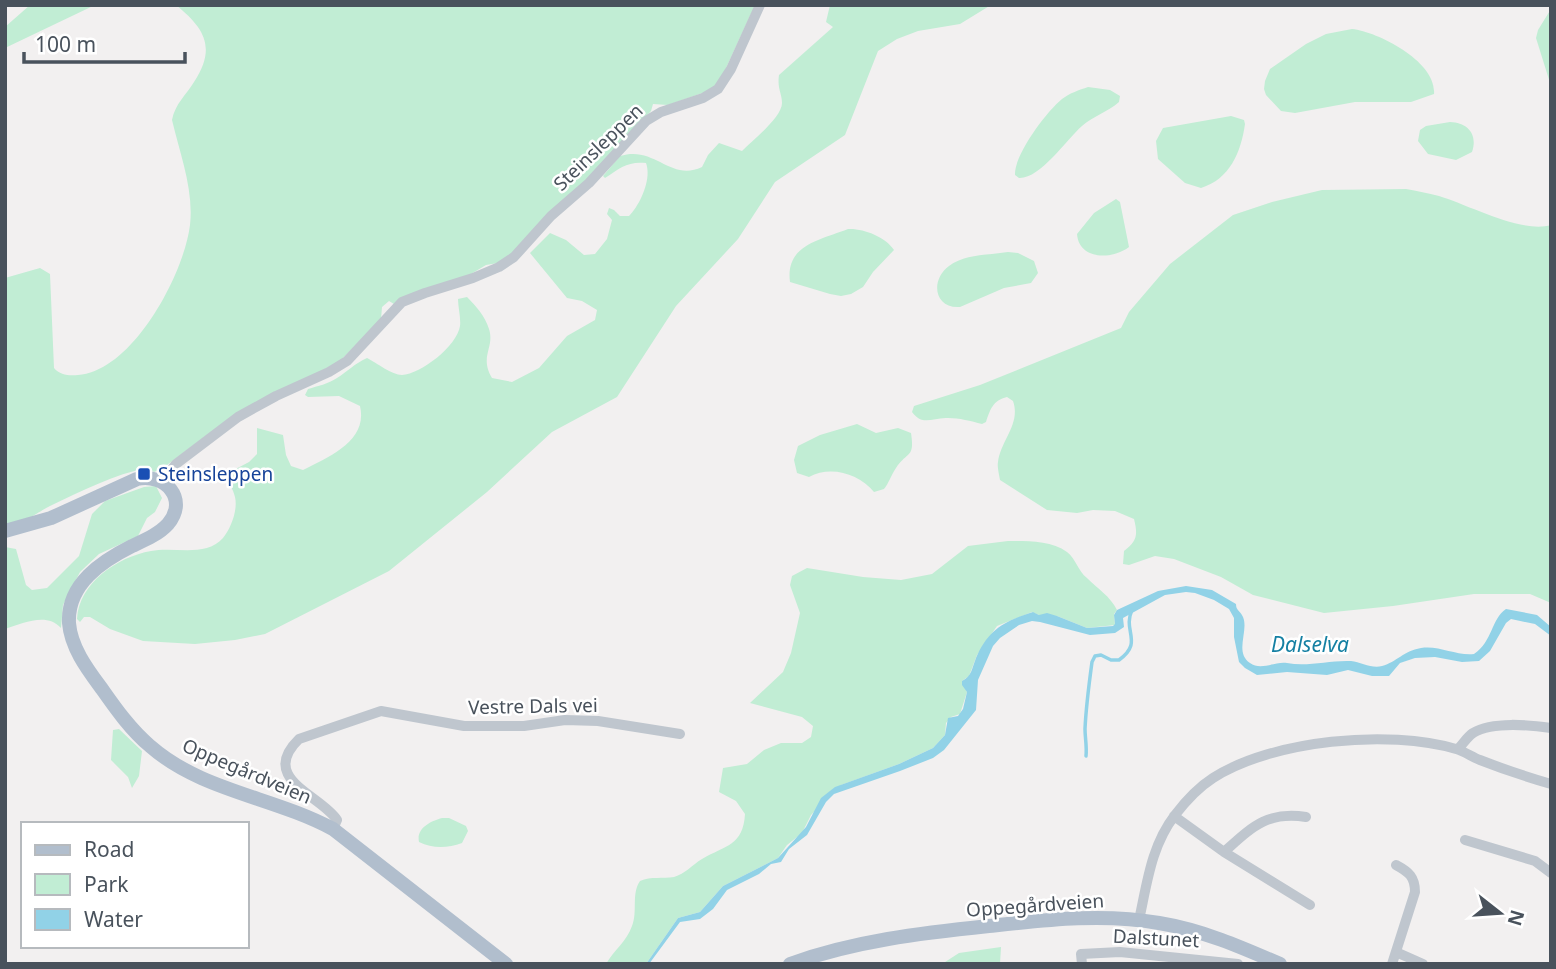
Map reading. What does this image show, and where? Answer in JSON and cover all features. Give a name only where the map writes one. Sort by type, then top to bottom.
[{"type":"main road","points":[[5,531],[51,518],[137,478],[149,477],[162,481]]},
{"type":"main road","name":"Oppegårdveien","points":[[162,481],[170,488],[175,499],[174,513],[167,524],[156,534],[104,562],[87,576],[71,607],[69,623],[77,652],[124,719],[162,755],[196,775],[333,830],[506,964]]},
{"type":"main road","name":"Oppegårdveien","points":[[790,964],[864,942],[958,929],[1107,918],[1185,928],[1216,937],[1280,964]]},
{"type":"street","name":"Steinsleppen","points":[[162,481],[176,464],[238,417],[329,372],[347,360],[402,302],[480,275],[514,257],[551,216],[594,178],[646,121],[667,109],[703,99],[718,89],[731,69],[760,5]]},
{"type":"street","name":"Vestre Dals vei","points":[[333,830],[337,820],[332,812],[293,783],[286,766],[291,746],[299,738],[381,711],[464,726],[524,726],[565,720],[598,721],[680,734]]},
{"type":"street","points":[[1458,749],[1470,735],[1482,729],[1551,728]]},
{"type":"street","points":[[1139,920],[1156,849],[1174,816],[1211,780],[1262,756],[1325,742],[1399,738],[1458,749],[1477,759],[1551,784]]},
{"type":"street","points":[[1224,852],[1257,824],[1272,817],[1288,814],[1306,817]]},
{"type":"street","points":[[1174,816],[1224,852],[1310,905]]},
{"type":"street","points":[[1465,840],[1535,860],[1551,873]]},
{"type":"street","points":[[1392,964],[1415,892],[1415,880],[1409,872],[1396,865]]},
{"type":"street","name":"Dalstunet","points":[[1082,964],[1081,954],[1120,952],[1238,964]]},
{"type":"street","points":[[1396,952],[1423,964]]},
{"type":"green space","points":[[30,5],[95,5],[5,48],[5,27]]},
{"type":"green space","points":[[176,5],[755,5],[714,89],[668,105],[653,104],[651,111],[599,168],[518,249],[498,263],[486,265],[471,274],[394,304],[389,301],[382,307],[381,319],[340,361],[227,420],[163,468],[154,472],[148,468],[110,479],[24,520],[5,525],[5,278],[40,268],[50,274],[54,368],[65,374],[78,375],[98,369],[118,357],[136,339],[166,293],[186,245],[190,225],[190,199],[172,120],[178,104],[201,70],[206,48],[200,30]]},
{"type":"green space","points":[[830,5],[991,5],[960,24],[918,31],[897,39],[878,51],[845,135],[775,182],[738,239],[676,306],[617,397],[552,432],[487,492],[389,571],[265,634],[195,644],[143,641],[110,629],[90,617],[84,617],[80,622],[77,619],[79,606],[92,583],[125,559],[151,551],[198,550],[216,544],[223,538],[236,507],[230,472],[249,462],[257,454],[257,428],[283,435],[291,466],[303,470],[345,446],[358,429],[360,406],[339,396],[308,397],[305,395],[308,389],[334,380],[367,358],[402,375],[419,370],[437,358],[457,334],[460,326],[458,299],[467,297],[487,324],[490,342],[487,364],[492,378],[512,382],[539,368],[567,336],[595,320],[597,310],[582,301],[567,298],[530,253],[550,233],[566,240],[584,255],[595,254],[607,239],[612,220],[607,214],[609,208],[620,216],[629,216],[641,199],[646,184],[646,163],[629,164],[605,178],[603,176],[620,156],[643,155],[671,167],[691,170],[702,167],[719,143],[742,151],[781,109],[779,75],[833,27],[826,22]]},
{"type":"green space","points":[[1551,9],[1551,86],[1536,38]]},
{"type":"green space","points":[[1352,29],[1391,42],[1416,60],[1432,82],[1434,94],[1411,102],[1355,102],[1295,113],[1281,111],[1264,89],[1270,69],[1306,44],[1326,34]]},
{"type":"green space","points":[[1088,87],[1110,90],[1120,96],[1119,102],[1082,126],[1044,166],[1027,177],[1019,178],[1015,175],[1025,146],[1055,105],[1065,97]]},
{"type":"green space","points":[[1231,116],[1244,120],[1241,145],[1227,171],[1211,184],[1201,188],[1185,183],[1158,159],[1156,141],[1163,128]]},
{"type":"green space","points":[[1450,122],[1462,125],[1470,131],[1474,140],[1472,152],[1456,160],[1428,154],[1418,141],[1420,130],[1426,126]]},
{"type":"green space","points":[[1406,189],[1439,196],[1525,226],[1551,225],[1551,603],[1530,594],[1474,594],[1324,613],[1253,595],[1221,577],[1174,559],[1155,556],[1129,565],[1123,564],[1124,551],[1135,537],[1134,519],[1115,511],[1093,510],[1077,513],[1047,510],[1000,480],[998,462],[1013,425],[1013,401],[1007,397],[998,400],[986,422],[982,424],[952,418],[924,420],[912,412],[914,406],[980,385],[1121,328],[1129,312],[1170,264],[1233,215],[1322,190]]},
{"type":"green space","points":[[1116,199],[1120,202],[1129,247],[1114,254],[1090,253],[1079,243],[1077,234],[1094,213]]},
{"type":"green space","points":[[848,229],[874,234],[894,250],[863,287],[841,296],[790,282],[793,260],[799,252],[816,241]]},
{"type":"green space","points":[[1018,253],[1034,261],[1038,273],[1031,283],[1004,288],[960,307],[951,306],[940,299],[937,286],[949,266],[970,257]]},
{"type":"green space","points":[[857,424],[876,433],[898,428],[911,433],[911,451],[896,468],[884,489],[874,492],[861,480],[844,473],[817,473],[809,477],[797,473],[794,460],[798,446],[820,435]]},
{"type":"green space","points":[[156,486],[162,498],[138,536],[99,554],[80,572],[63,605],[61,628],[55,623],[42,620],[5,629],[5,547],[16,549],[26,585],[32,590],[47,588],[79,556],[92,514],[105,501],[144,487]]},
{"type":"green space","points":[[1008,541],[1046,543],[1067,552],[1084,575],[1114,605],[1117,610],[1114,614],[1115,625],[1087,628],[1057,616],[1032,612],[997,626],[977,655],[969,676],[962,681],[967,692],[960,714],[951,717],[946,723],[945,735],[933,748],[899,764],[841,785],[811,815],[802,833],[787,845],[778,858],[723,886],[700,912],[678,918],[646,964],[606,964],[632,926],[636,891],[640,881],[678,876],[732,843],[741,833],[745,814],[736,801],[719,792],[723,768],[747,764],[764,750],[781,743],[802,743],[811,737],[813,726],[802,717],[750,703],[783,672],[791,653],[800,613],[790,585],[792,576],[807,568],[901,580],[932,574],[968,546]]},
{"type":"green space","points":[[119,729],[142,751],[139,776],[132,788],[128,777],[111,760],[113,730]]},
{"type":"green space","points":[[442,818],[449,818],[466,826],[468,831],[462,843],[440,847],[419,842],[422,829]]},
{"type":"green space","points":[[1001,947],[1000,964],[942,964],[959,953]]},
{"type":"water","points":[[1186,586],[1212,590],[1236,604],[1244,623],[1243,653],[1250,663],[1259,666],[1351,661],[1378,667],[1409,652],[1428,647],[1474,654],[1485,643],[1497,618],[1506,609],[1537,615],[1551,627],[1551,636],[1535,624],[1511,619],[1490,651],[1479,661],[1415,658],[1400,663],[1389,676],[1372,676],[1348,670],[1327,675],[1287,672],[1257,675],[1239,662],[1234,637],[1234,618],[1229,609],[1195,593],[1165,595],[1123,618],[1124,627],[1115,633],[1090,635],[1032,621],[1019,625],[993,646],[978,680],[976,710],[944,750],[933,758],[834,794],[826,802],[807,835],[789,849],[781,862],[771,864],[759,874],[727,890],[713,909],[700,919],[680,922],[649,964],[646,964],[678,918],[700,912],[723,886],[778,858],[806,827],[821,798],[835,787],[899,764],[933,748],[945,735],[948,718],[958,716],[963,709],[967,692],[962,681],[970,674],[986,640],[998,628],[1033,612],[1039,615],[1047,613],[1087,628],[1113,626],[1117,610],[1158,591]]},
{"type":"waterway","points":[[1086,756],[1085,721],[1092,662],[1095,656],[1119,660],[1126,654],[1131,642],[1129,624],[1132,610]]},
{"type":"place","name":"Steinsleppen","points":[[144,474]]},
{"type":"water label","name":"Dalselva","points":[[1310,645]]}]
